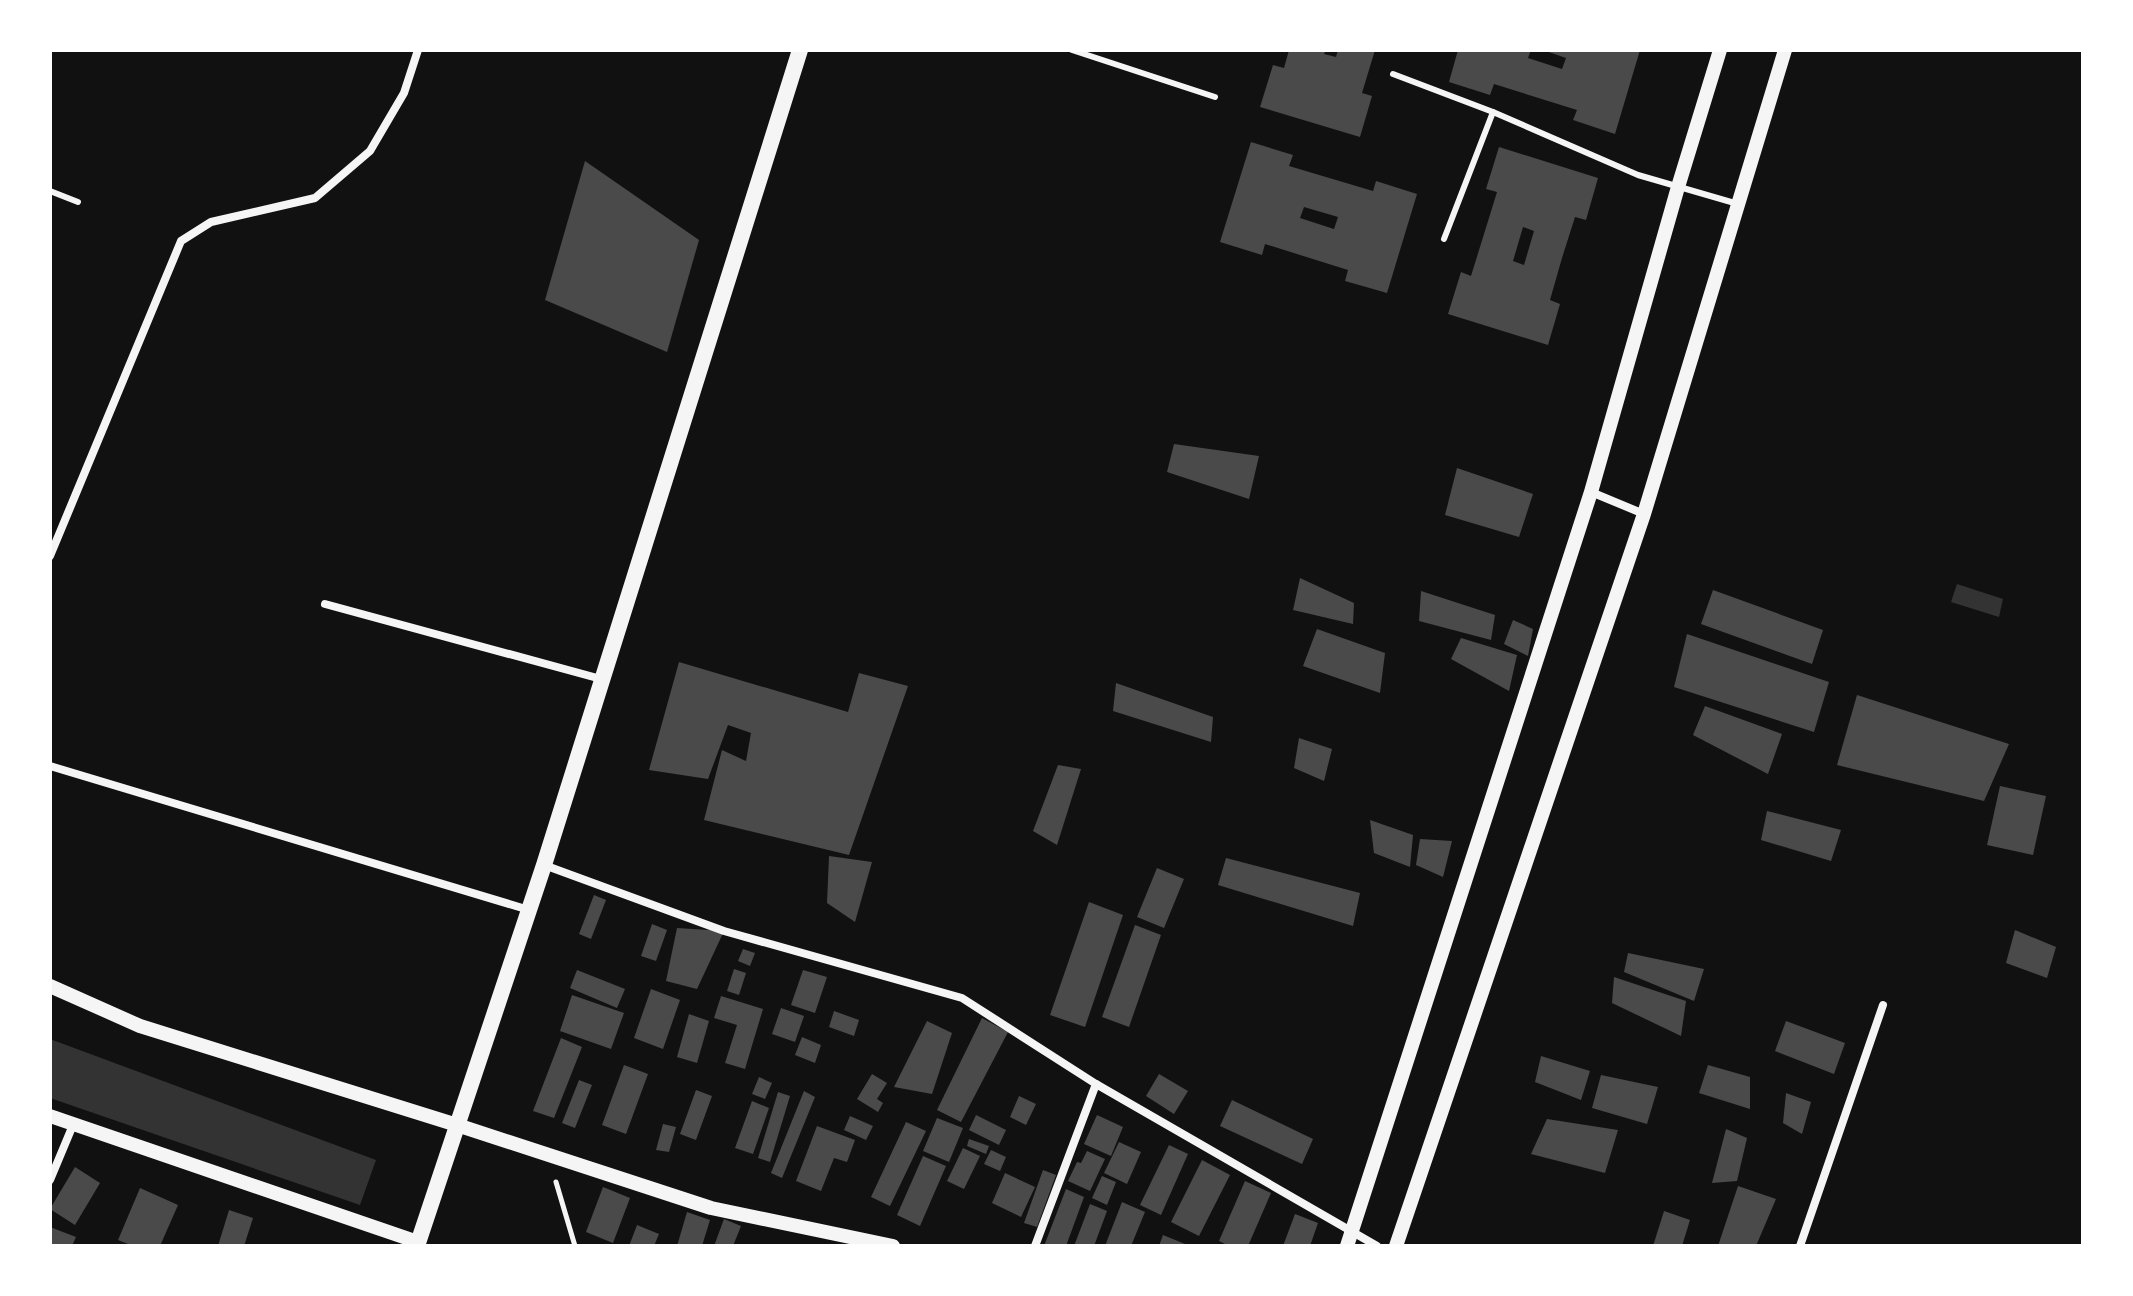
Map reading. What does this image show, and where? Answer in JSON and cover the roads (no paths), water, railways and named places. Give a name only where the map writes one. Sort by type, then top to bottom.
[{"type":"main road","points":[[420,1245],[544,865],[800,50]]},
{"type":"street","points":[[50,556],[181,241],[211,222],[315,198],[370,151],[404,93],[418,50]]},
{"type":"street","points":[[1347,1246],[1591,492],[1720,50]]},
{"type":"street","points":[[1396,1246],[1644,514],[1785,50]]},
{"type":"street","points":[[1591,492],[1644,514]]},
{"type":"street","points":[[325,604],[601,679]]},
{"type":"street","points":[[50,766],[529,910]]},
{"type":"street","points":[[544,865],[724,931],[962,998],[1096,1084],[1377,1246]]},
{"type":"street","points":[[50,986],[140,1026],[711,1208],[893,1246]]},
{"type":"street","points":[[1800,1246],[1883,1005]]},
{"type":"street","points":[[1035,1246],[1096,1084]]},
{"type":"street","points":[[50,1116],[420,1245]]},
{"type":"street","points":[[50,1180],[73,1125]]},
{"type":"lane","points":[[1072,50],[1215,97]]},
{"type":"lane","points":[[1393,74],[1493,112],[1638,175],[1738,204]]},
{"type":"lane","points":[[1444,239],[1493,112]]},
{"type":"lane","points":[[50,191],[78,202]]}]
